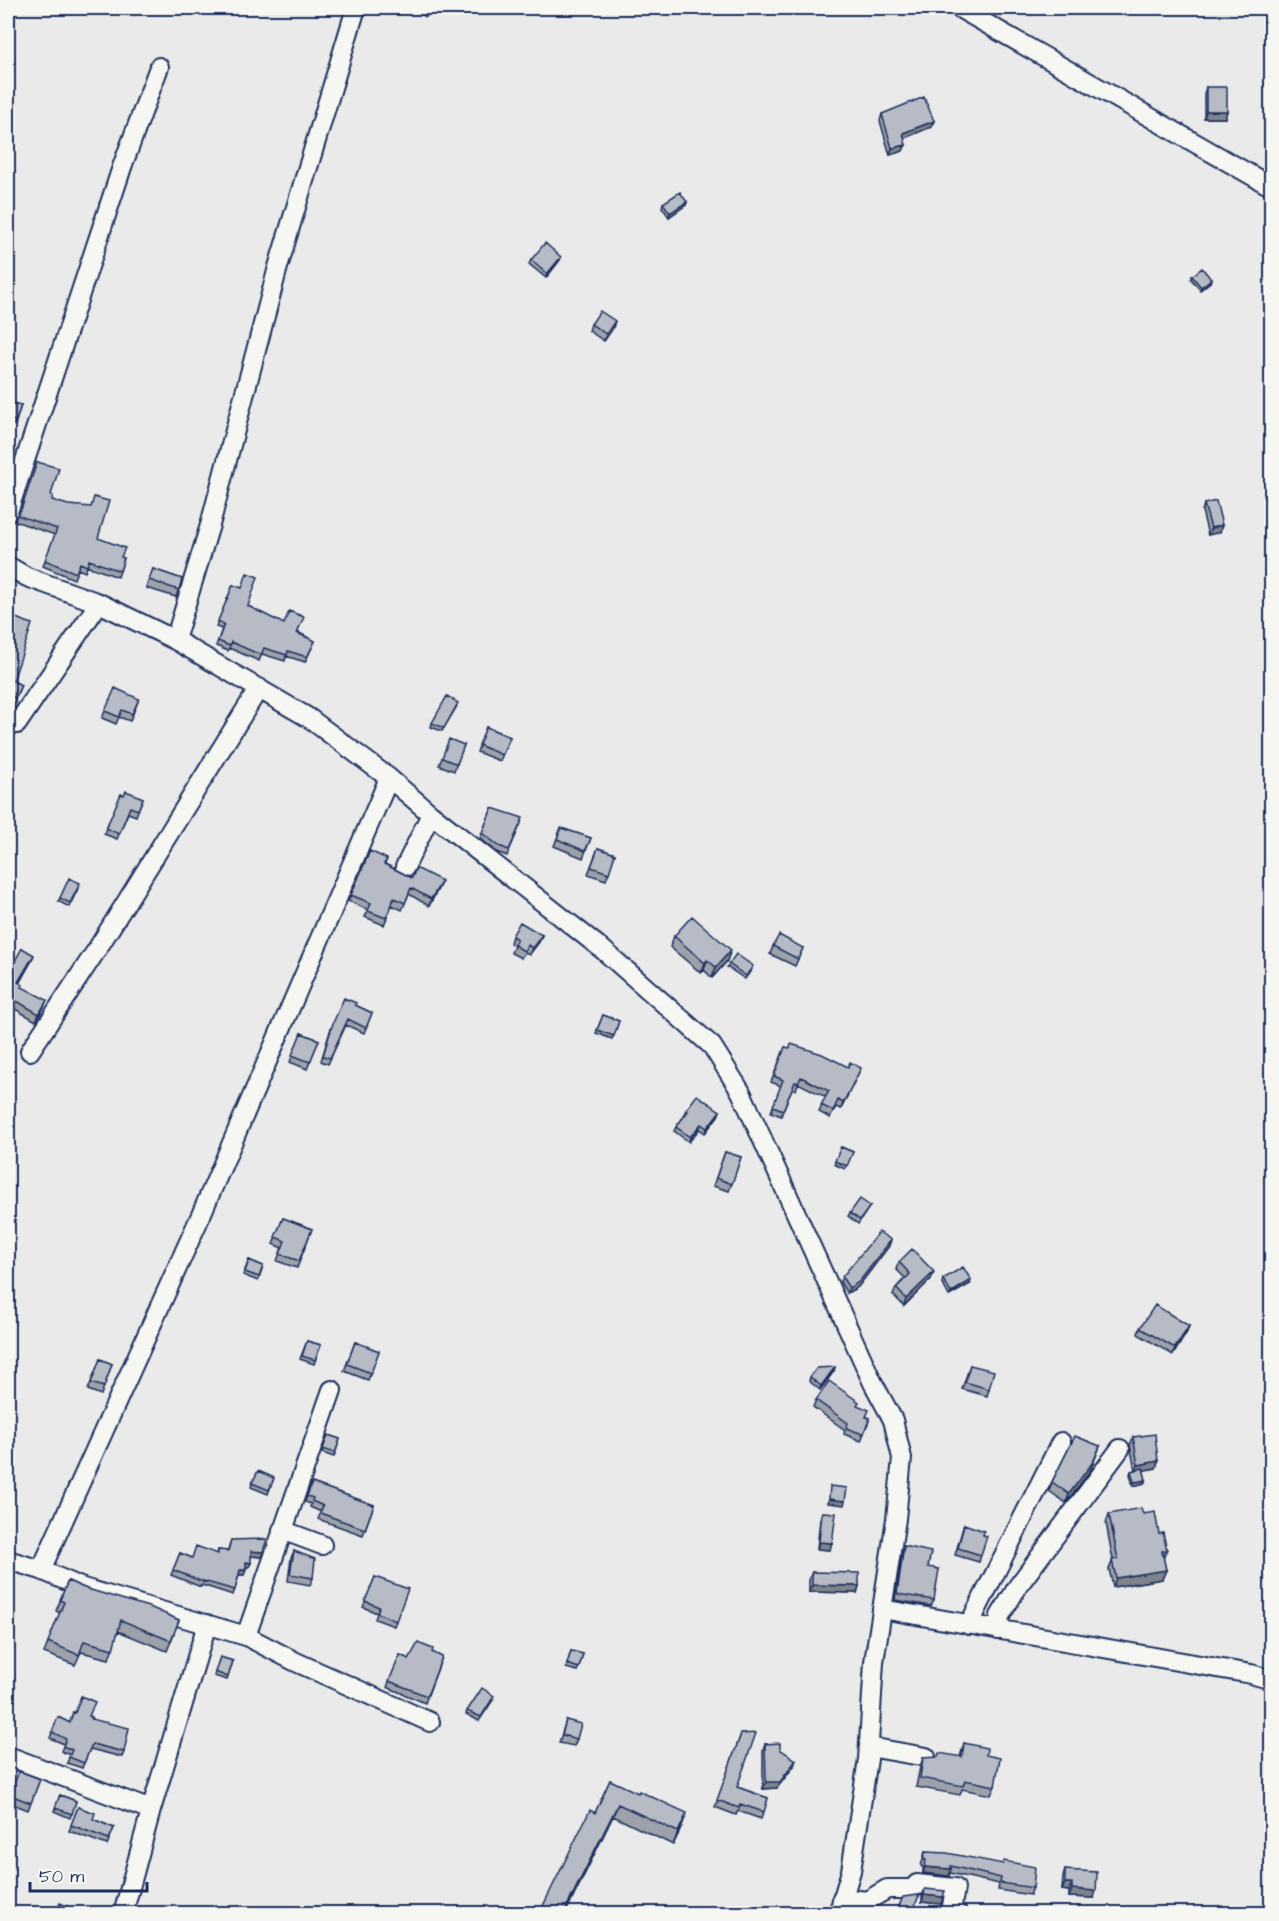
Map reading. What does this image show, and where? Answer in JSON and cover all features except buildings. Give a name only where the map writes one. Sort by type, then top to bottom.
[{"type":"street","points":[[175,640],[210,525],[278,267],[356,8]]},
{"type":"street","points":[[959,8],[1272,187]]},
{"type":"street","points":[[8,512],[122,167],[159,68]]},
{"type":"street","points":[[8,566],[27,577],[99,603],[175,640],[309,718],[389,778],[593,942],[712,1046],[741,1092],[873,1383],[893,1420],[902,1458],[896,1519],[874,1662],[869,1747],[851,1871],[840,1906],[867,1901],[887,1889],[912,1889],[917,1884],[955,1888],[951,1912],[957,1914]]},
{"type":"street","points":[[17,724],[99,603]]},
{"type":"street","points":[[30,1051],[96,951],[259,688]]},
{"type":"street","points":[[41,1570],[201,1215],[389,778]]},
{"type":"street","points":[[405,867],[431,814]]},
{"type":"street","points":[[246,1636],[332,1390]]},
{"type":"street","points":[[969,1624],[1061,1442]]},
{"type":"street","points":[[998,1629],[1000,1616],[1018,1587],[1120,1449]]},
{"type":"street","points":[[282,1530],[322,1545]]},
{"type":"street","points":[[8,1560],[41,1570],[83,1588],[246,1636],[296,1662],[430,1722]]},
{"type":"street","points":[[882,1609],[1272,1680]]},
{"type":"street","points":[[123,1914],[151,1810],[207,1624]]},
{"type":"street","points":[[869,1747],[926,1757]]},
{"type":"street","points":[[8,1756],[151,1810]]}]
